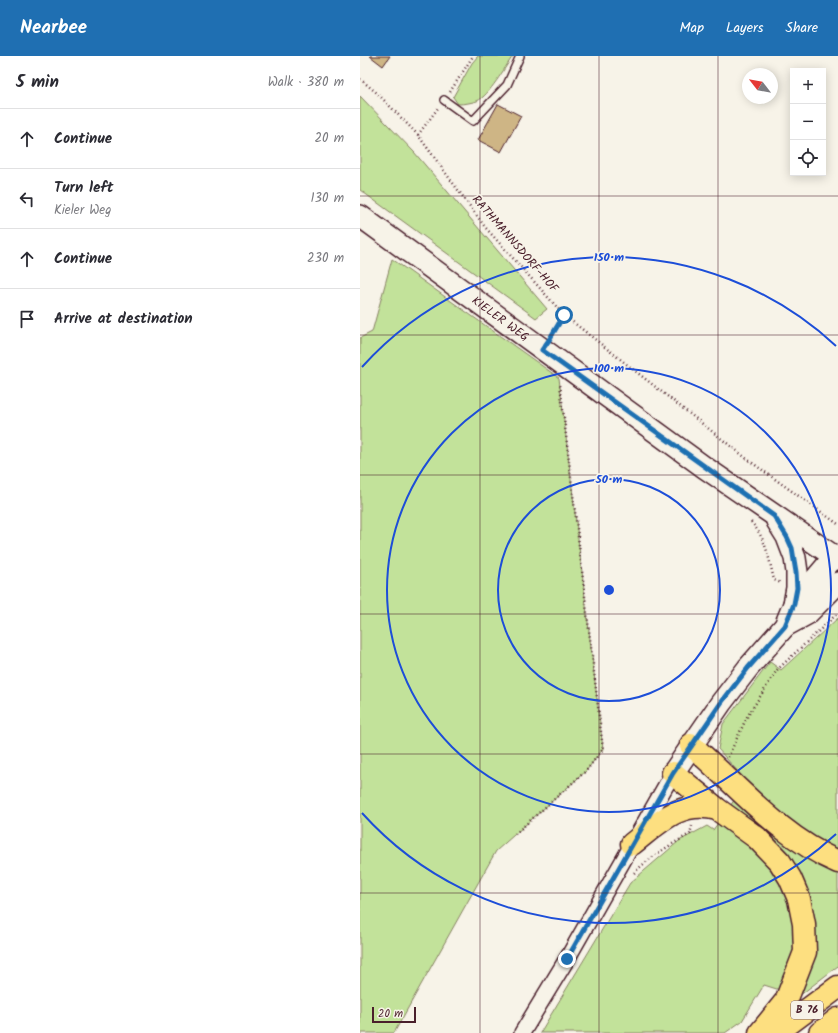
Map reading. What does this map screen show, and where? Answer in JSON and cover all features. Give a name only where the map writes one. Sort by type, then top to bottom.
[{"type":"highway","points":[[691,745],[718,768],[770,819],[820,854],[838,862]]},
{"type":"highway","points":[[673,773],[717,809],[757,838],[780,862],[790,878],[799,899],[804,924],[805,952],[786,1001],[760,1033]]},
{"type":"highway","points":[[632,844],[676,812],[691,806],[707,806],[717,809]]},
{"type":"highway","name":"B 76","points":[[776,1033],[838,987]]},
{"type":"highway","name":"B 76","points":[[820,1033],[838,1019]]},
{"type":"highway","points":[[832,1033],[838,1030]]},
{"type":"street","name":"KIELER WEG","points":[[360,216],[466,292],[549,355],[774,516],[836,558]]},
{"type":"street","points":[[522,1033],[567,959],[673,773],[691,745],[748,668],[785,626],[794,604],[797,588],[795,558],[787,537],[774,516]]},
{"type":"street","points":[[794,604],[836,558]]},
{"type":"street","points":[[785,626],[807,614],[838,583]]},
{"type":"lane","points":[[444,100],[473,121],[507,85],[520,56]]},
{"type":"path","name":"RATHMANNSDORF-HOF","points":[[360,79],[377,93],[418,135],[485,227],[564,315],[751,462],[838,524]]},
{"type":"path","points":[[515,834],[586,771],[603,749],[560,386],[549,355],[549,340],[564,315]]},
{"type":"path","points":[[718,768],[728,758],[747,717],[777,670],[838,613]]},
{"type":"path","points":[[634,873],[645,862],[666,847],[690,834],[693,820],[691,806]]},
{"type":"green space","points":[[478,56],[513,56],[492,87],[482,98],[474,102],[458,104],[453,97],[472,63]]},
{"type":"green space","points":[[360,96],[414,152],[547,309],[536,318],[360,190]]},
{"type":"green space","points":[[392,259],[559,378],[603,749],[586,771],[496,851],[394,1033],[360,1033],[360,338],[372,332]]},
{"type":"green space","points":[[838,618],[838,966],[799,996],[764,985],[742,1021],[725,1033],[540,1033],[630,883],[679,841],[707,826],[713,830],[747,782],[718,749],[723,724],[770,662],[781,670]]},
{"type":"building","points":[[370,56],[390,56],[383,66]]},
{"type":"building","points":[[498,104],[521,116],[501,152],[478,140]]},
{"type":"route","points":[[564,315],[542,350],[774,516],[792,548],[795,558],[797,588],[794,604],[785,626],[748,668],[691,745],[653,806],[567,959]]}]
